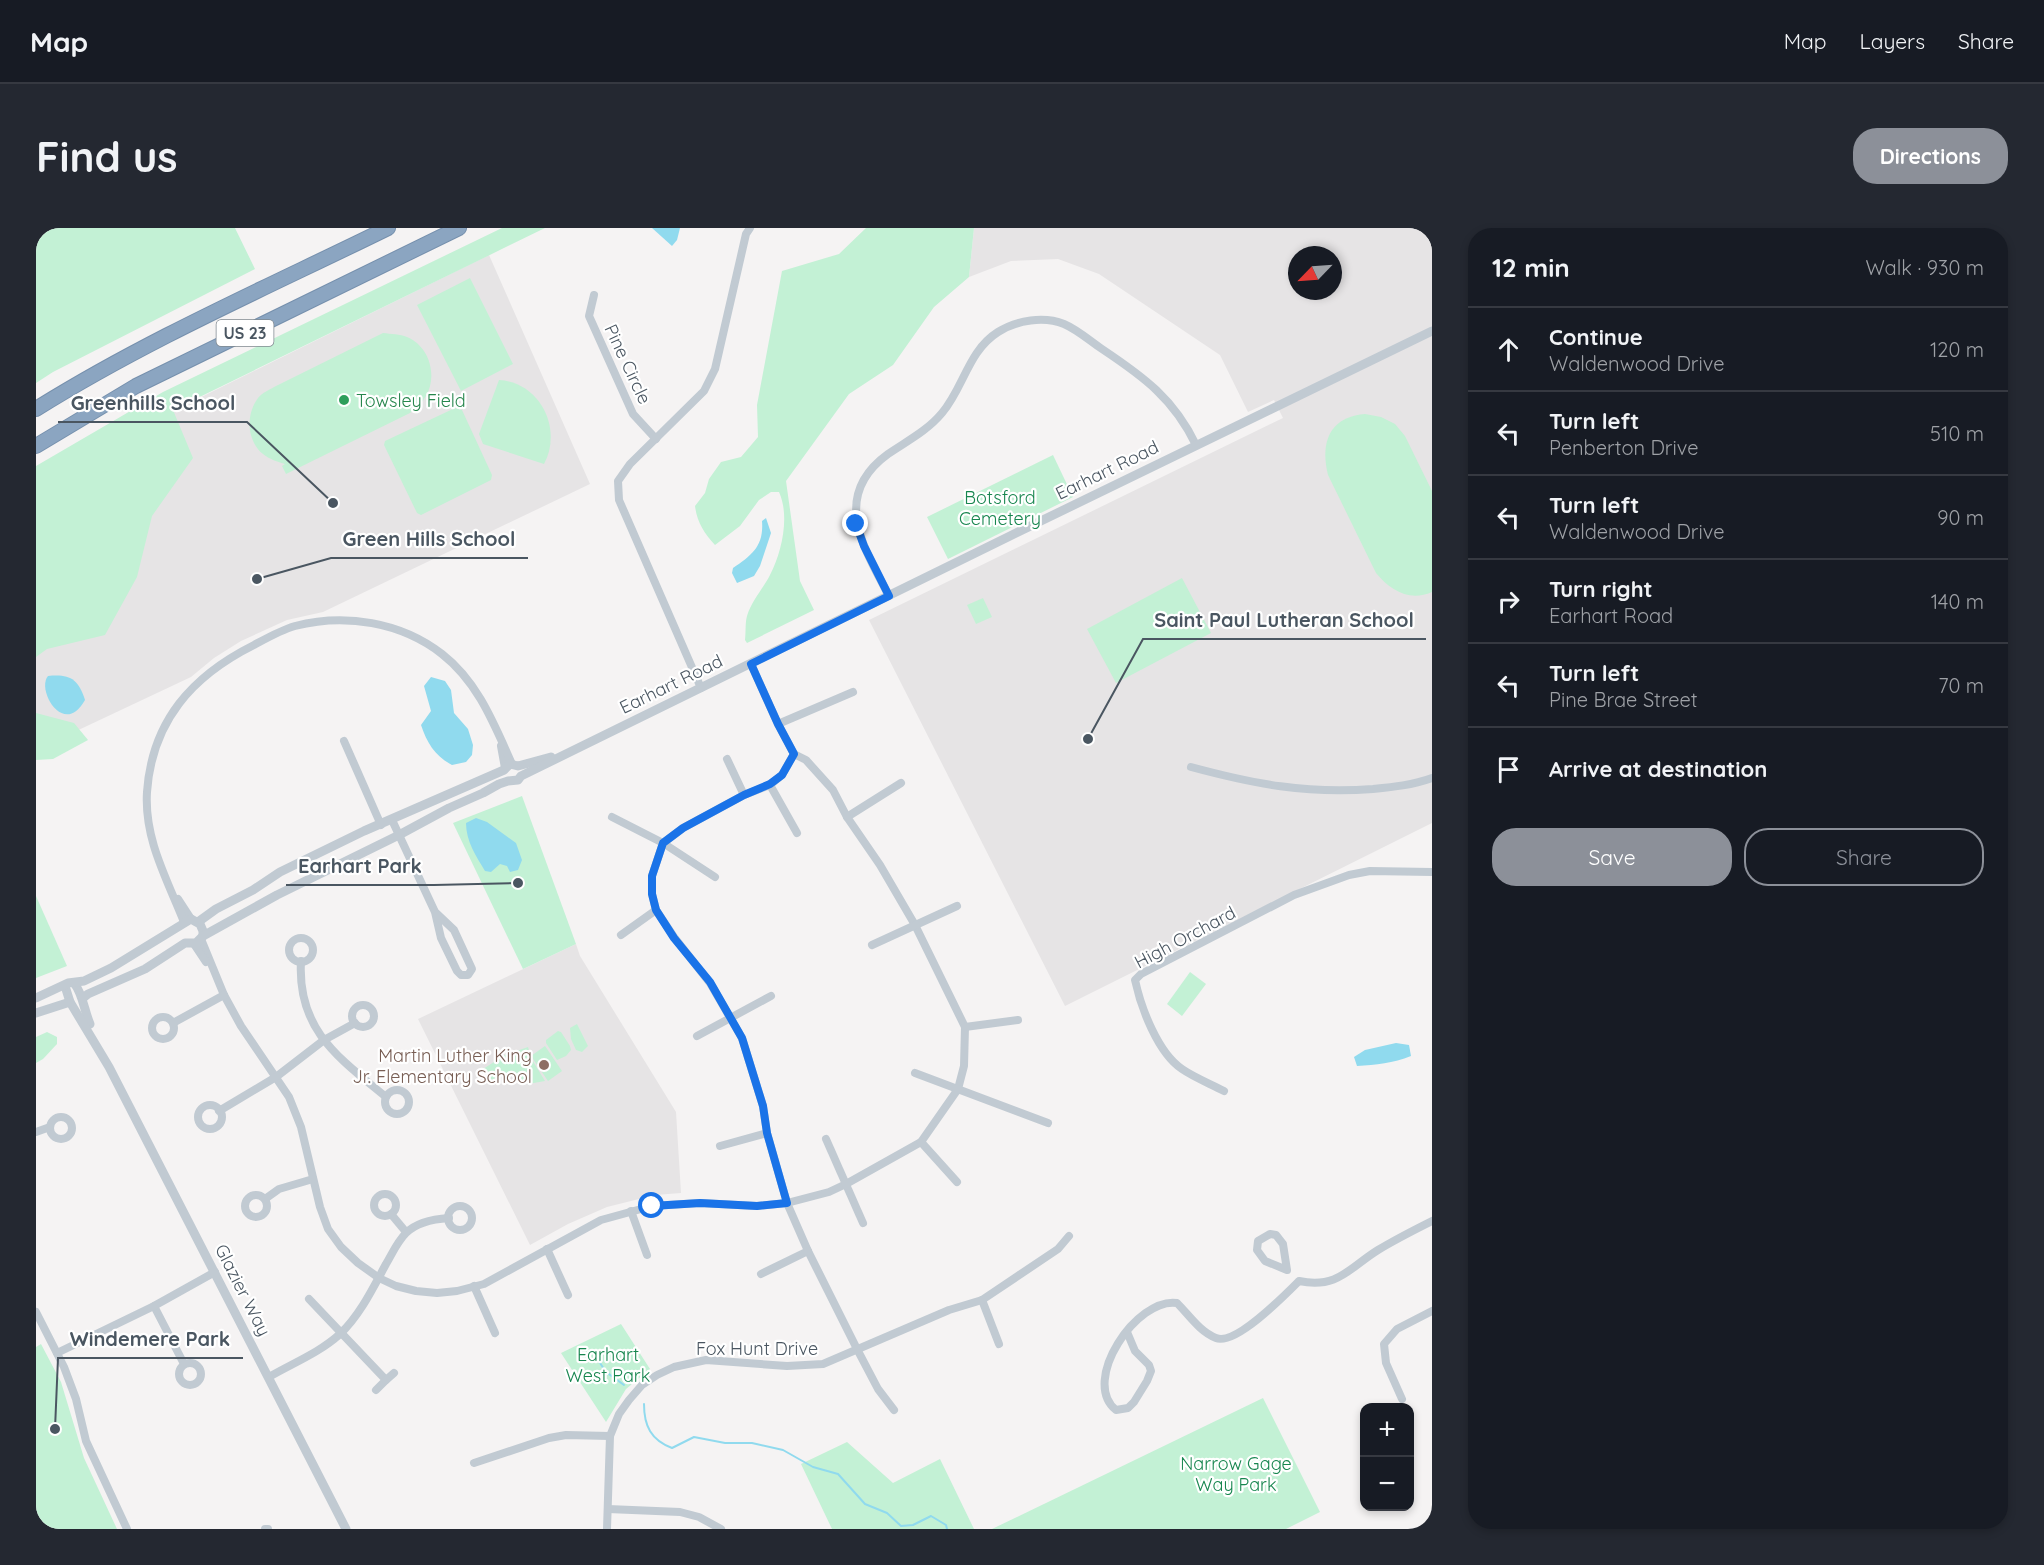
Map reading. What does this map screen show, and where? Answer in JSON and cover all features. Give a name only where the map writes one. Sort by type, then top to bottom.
[{"type":"highway","name":"US 23","points":[[36,409],[126,356],[388,228]]},
{"type":"highway","name":"US 23","points":[[36,446],[136,386],[459,228]]},
{"type":"street","points":[[701,688],[618,500],[618,481],[630,464],[704,391],[715,369],[746,234],[750,228]]},
{"type":"street","name":"Pine Circle","points":[[594,295],[589,316],[633,414],[656,439]]},
{"type":"street","points":[[889,596],[864,546],[856,524],[856,503],[864,481],[869,472],[886,456],[920,433],[937,418],[957,392],[980,347],[1006,327],[1042,320],[1064,324],[1153,385],[1183,420],[1196,445]]},
{"type":"street","name":"Earhart Road","points":[[36,1013],[77,1002],[88,994],[145,969],[277,895],[399,835],[449,807],[508,781],[515,781],[521,776],[1432,331]]},
{"type":"street","points":[[196,940],[202,927],[188,922],[153,848],[147,793],[152,761],[159,738],[182,699],[196,683],[232,656],[294,627],[339,620],[363,621],[391,627],[426,643],[458,666],[482,701],[496,728],[510,767]]},
{"type":"street","points":[[196,940],[241,1026],[289,1097],[302,1127],[313,1179],[328,1229],[341,1247],[379,1278],[396,1286],[437,1293],[484,1284],[601,1220],[631,1211],[674,1203],[737,1206],[787,1203],[829,1192],[846,1184],[921,1142],[958,1089],[964,1066],[965,1027],[915,925],[880,865],[817,770],[806,760],[794,754],[751,664]]},
{"type":"street","points":[[778,724],[853,692]]},
{"type":"street","points":[[344,741],[381,825]]},
{"type":"street","name":"Earhart Road","points":[[36,998],[69,984],[84,981],[111,968],[188,922],[253,890],[280,872],[364,831],[510,767],[572,751]]},
{"type":"street","points":[[794,754],[782,775],[770,784],[744,795],[683,828],[663,843],[652,876],[652,894],[656,910],[674,938],[710,982],[742,1038],[751,1062],[763,1106],[767,1133],[787,1203],[808,1251],[857,1349],[878,1389],[894,1410]]},
{"type":"street","points":[[727,759],[744,795]]},
{"type":"street","points":[[510,767],[521,771],[521,776]]},
{"type":"street","points":[[508,781],[504,776],[510,767]]},
{"type":"street","points":[[1191,767],[1242,781],[1296,789],[1368,789],[1400,786],[1432,778]]},
{"type":"street","points":[[847,817],[901,783]]},
{"type":"street","points":[[770,784],[797,833]]},
{"type":"street","points":[[612,817],[663,843],[715,877]]},
{"type":"street","points":[[392,820],[435,912],[441,938],[457,971],[461,975],[468,975],[472,969],[454,930],[435,912]]},
{"type":"street","name":"High Orchard","points":[[1224,1091],[1181,1069],[1168,1057],[1159,1043],[1138,994],[1135,980],[1141,974],[1294,895],[1349,875],[1370,871],[1432,873]]},
{"type":"street","points":[[872,945],[957,906]]},
{"type":"street","points":[[621,935],[656,910]]},
{"type":"street","points":[[188,922],[180,937],[196,940]]},
{"type":"street","points":[[301,962],[300,983],[304,1003],[312,1021],[339,1059],[386,1097]]},
{"type":"street","points":[[69,984],[77,1002]]},
{"type":"street","points":[[173,1023],[225,995]]},
{"type":"street","points":[[697,1036],[771,996]]},
{"type":"street","name":"Glazier Way","points":[[77,1002],[346,1529]]},
{"type":"street","points":[[965,1027],[1018,1020]]},
{"type":"street","points":[[219,1111],[276,1077],[324,1040],[355,1023]]},
{"type":"street","points":[[915,1073],[1048,1124]]},
{"type":"street","points":[[36,1132],[50,1127]]},
{"type":"street","points":[[720,1146],[767,1133]]},
{"type":"street","points":[[826,1139],[863,1223]]},
{"type":"street","points":[[921,1142],[957,1182]]},
{"type":"street","points":[[265,1199],[279,1189],[313,1179]]},
{"type":"street","points":[[631,1211],[647,1255]]},
{"type":"street","points":[[391,1214],[406,1232]]},
{"type":"street","points":[[269,1377],[306,1358],[341,1333],[361,1308],[406,1232],[434,1219],[449,1218]]},
{"type":"street","points":[[1287,1270],[1286,1255],[1280,1238],[1276,1234],[1270,1234],[1261,1238],[1257,1244],[1260,1255],[1269,1263],[1287,1270],[1299,1281],[1320,1283],[1337,1279],[1356,1268],[1380,1249],[1432,1221]]},
{"type":"street","name":"Fox Hunt Drive","points":[[607,1529],[610,1436],[619,1414],[642,1385],[657,1375],[674,1367],[706,1360],[787,1366],[815,1365],[838,1359],[949,1310],[982,1300],[1058,1249],[1069,1236]]},
{"type":"street","points":[[547,1249],[568,1295]]},
{"type":"street","points":[[761,1274],[808,1251]]},
{"type":"street","points":[[57,1353],[154,1306],[215,1272]]},
{"type":"street","points":[[1127,1332],[1135,1351],[1149,1365],[1151,1371],[1148,1382],[1134,1402],[1122,1410],[1116,1410],[1111,1406],[1106,1395],[1105,1373],[1112,1356],[1127,1332],[1141,1315],[1153,1307],[1170,1302],[1177,1303],[1199,1326],[1217,1339],[1225,1339],[1266,1313],[1299,1281]]},
{"type":"street","points":[[474,1286],[495,1333]]},
{"type":"street","points":[[309,1299],[386,1380]]},
{"type":"street","points":[[982,1300],[999,1344]]},
{"type":"street","points":[[154,1306],[184,1364]]},
{"type":"street","points":[[1402,1400],[1386,1362],[1383,1344],[1397,1329],[1432,1311]]},
{"type":"street","points":[[36,1312],[57,1353],[76,1399],[86,1441],[127,1529]]},
{"type":"street","points":[[376,1390],[394,1373]]},
{"type":"street","points":[[474,1463],[549,1438],[566,1435],[610,1436]]},
{"type":"street","points":[[608,1509],[680,1512],[722,1529]]},
{"type":"shaded area","points":[[974,228],[1432,228],[1432,823],[1065,1006],[869,620],[1283,418],[1274,400],[1248,412],[1220,355],[1099,274],[1058,259],[1011,261],[969,277]]},
{"type":"shaded area","points":[[489,255],[590,484],[323,612],[287,620],[241,641],[214,658],[191,677],[36,750],[36,556],[173,411]]},
{"type":"shaded area","name":"Martin Luther King Jr. Elementary School","points":[[576,944],[580,956],[676,1112],[681,1193],[655,1195],[607,1207],[568,1224],[530,1245],[418,1019]]},
{"type":"green space","points":[[36,228],[235,228],[255,269],[53,372],[36,383]]},
{"type":"green space","points":[[502,228],[545,228],[173,410],[193,458],[152,516],[137,577],[105,635],[47,649],[36,657],[36,466],[163,392]]},
{"type":"green space","points":[[866,228],[974,228],[969,277],[934,307],[893,365],[849,394],[786,481],[800,581],[814,610],[747,643],[745,640],[747,616],[770,575],[781,545],[784,512],[779,492],[771,492],[759,500],[740,526],[715,545],[702,527],[695,506],[705,493],[709,479],[721,462],[741,457],[758,437],[757,405],[782,271],[839,254]]},
{"type":"green space","points":[[470,278],[513,364],[461,391],[417,305]]},
{"type":"green space","points":[[383,333],[407,337],[415,341],[426,354],[431,379],[430,388],[424,399],[410,413],[286,474],[282,466],[285,464],[265,456],[253,442],[250,419],[258,398],[274,387]]},
{"type":"green space","points":[[499,380],[526,389],[544,410],[551,436],[544,464],[483,444],[479,434]]},
{"type":"green space","points":[[455,408],[462,410],[492,475],[491,480],[421,515],[417,513],[384,445],[385,441]]},
{"type":"green space","points":[[1365,414],[1381,417],[1395,424],[1405,436],[1432,491],[1432,592],[1424,595],[1401,593],[1387,585],[1376,573],[1328,475],[1325,452],[1330,434],[1343,420]]},
{"type":"green space","name":"Botsford Cemetery","points":[[1053,455],[1073,497],[948,559],[927,517]]},
{"type":"green space","points":[[1182,578],[1211,633],[1116,683],[1087,629]]},
{"type":"green space","points":[[983,598],[992,617],[976,624],[967,605]]},
{"type":"green space","points":[[36,713],[74,723],[88,740],[53,759],[36,760]]},
{"type":"green space","points":[[522,796],[576,944],[523,969],[453,823]]},
{"type":"green space","points":[[36,896],[67,966],[36,978]]},
{"type":"green space","points":[[1190,972],[1206,984],[1182,1016],[1167,1004]]},
{"type":"green space","points":[[577,1024],[588,1046],[582,1052],[576,1050],[571,1039],[570,1028]]},
{"type":"green space","points":[[558,1031],[561,1032],[571,1050],[566,1056],[557,1060],[546,1040]]},
{"type":"green space","points":[[47,1032],[57,1037],[57,1044],[36,1063],[36,1037]]},
{"type":"green space","points":[[545,1046],[562,1071],[548,1081],[531,1056]]},
{"type":"green space","points":[[528,1047],[531,1058],[545,1081],[528,1084],[510,1072],[489,1081],[483,1069],[505,1055]]},
{"type":"green space","name":"Earhart West Park","points":[[621,1324],[650,1369],[626,1389],[606,1422],[561,1353]]},
{"type":"green space","points":[[41,1344],[61,1382],[84,1458],[117,1529],[36,1529],[36,1347]]},
{"type":"green space","name":"Narrow Gage Way Park","points":[[1263,1398],[1320,1512],[1286,1529],[992,1529]]},
{"type":"green space","points":[[847,1442],[893,1483],[940,1459],[974,1529],[832,1529],[801,1464]]},
{"type":"water","points":[[652,228],[680,228],[677,240],[672,246]]},
{"type":"water","points":[[766,518],[771,533],[760,566],[754,576],[737,583],[732,573],[733,568],[746,559],[759,543],[762,521]]},
{"type":"water","points":[[48,676],[67,677],[76,682],[85,700],[77,710],[69,714],[61,713],[54,708],[46,691],[45,683]]},
{"type":"water","points":[[431,677],[445,681],[451,690],[454,713],[468,729],[473,745],[472,755],[466,762],[452,765],[446,761],[432,748],[423,732],[421,725],[431,711],[424,686]]},
{"type":"water","points":[[476,818],[487,822],[516,843],[522,860],[518,870],[510,872],[507,866],[500,864],[491,872],[485,871],[472,848],[466,830],[466,823]]},
{"type":"water","points":[[1396,1043],[1409,1045],[1411,1056],[1384,1063],[1357,1066],[1354,1057],[1365,1050]]},
{"type":"waterway","points":[[592,1351],[606,1372],[624,1385]]},
{"type":"waterway","points":[[644,1404],[645,1419],[650,1431],[659,1441],[672,1448],[694,1437],[725,1443],[752,1443],[783,1450],[813,1467],[838,1474],[865,1504],[887,1513],[901,1526],[913,1525],[931,1516],[946,1525],[947,1529]]},
{"type":"place","name":"Towsley Field","points":[[344,400]]},
{"type":"place","name":"Greenhills School","points":[[333,503]]},
{"type":"place","name":"Green Hills School","points":[[257,579]]},
{"type":"place","name":"Saint Paul Lutheran School","points":[[1088,739]]},
{"type":"place","name":"Earhart Park","points":[[518,883]]},
{"type":"place","name":"Martin Luther King Jr. Elementary School","points":[[544,1065]]},
{"type":"place","name":"Windemere Park","points":[[55,1429]]},
{"type":"route","points":[[652,1206],[674,1203],[737,1206],[787,1203],[767,1133],[763,1106],[742,1038],[710,982],[674,938],[656,910],[652,894],[652,876],[663,843],[683,828],[744,795],[770,784],[782,775],[794,754],[751,664],[889,596],[864,546],[856,524]]}]
